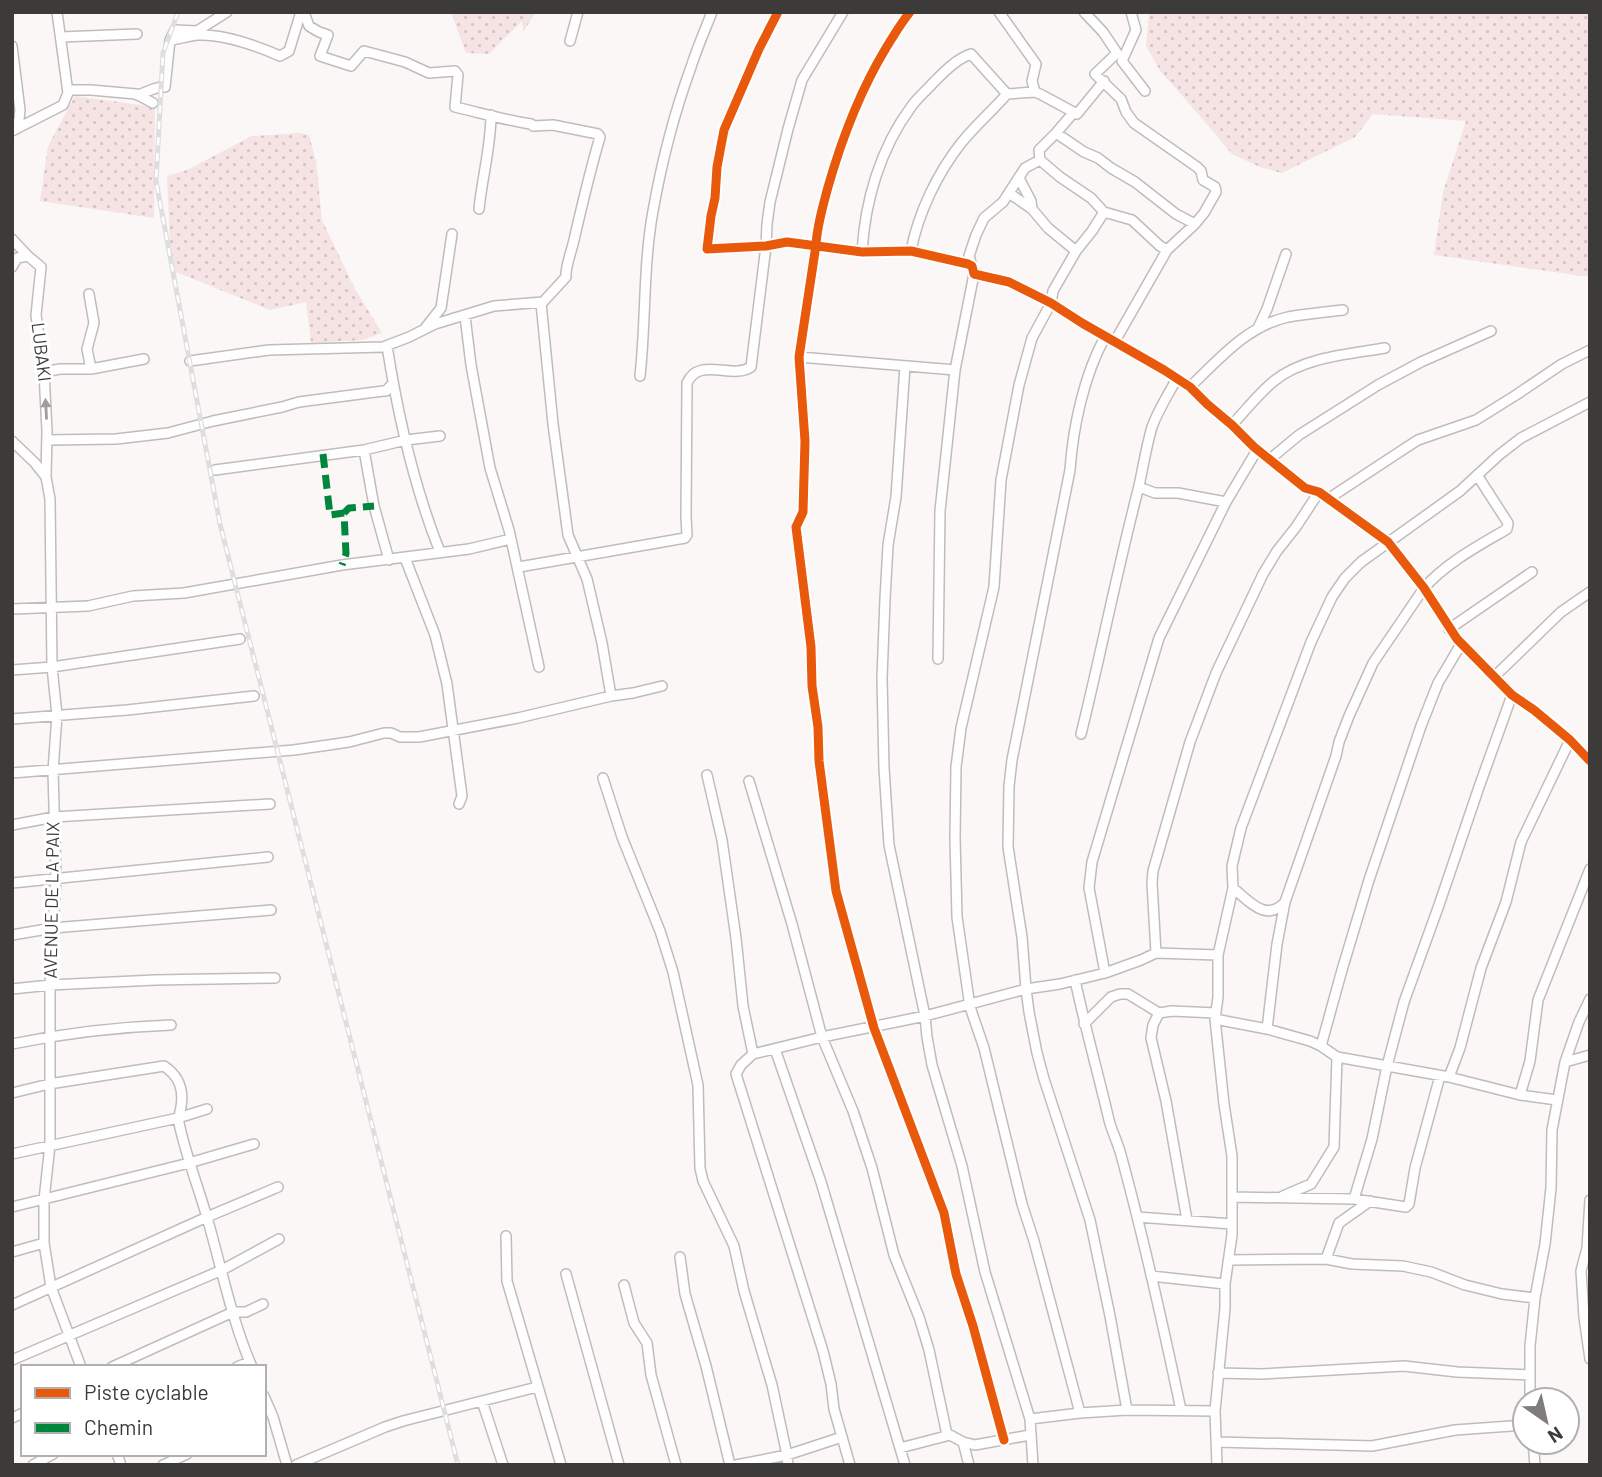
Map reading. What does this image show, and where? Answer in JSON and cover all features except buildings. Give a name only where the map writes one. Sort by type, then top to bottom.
[{"type":"street","points":[[12,129],[63,105],[68,90],[57,12]]},
{"type":"street","points":[[68,90],[137,95],[153,88],[165,87],[170,40],[174,30],[197,31],[228,12]]},
{"type":"street","points":[[170,40],[197,35],[213,36],[261,48],[280,56],[289,51],[300,15],[304,12],[309,26],[328,35],[320,56],[351,66],[364,51],[405,62],[429,73],[455,71],[458,75],[455,107],[533,126],[554,125],[587,131],[600,137],[582,202],[566,277],[543,302],[494,306],[425,328],[387,346],[270,350],[190,361]]},
{"type":"street","points":[[570,41],[579,12]]},
{"type":"street","points":[[640,376],[652,213],[690,68],[712,12]]},
{"type":"street","points":[[778,12],[759,48],[724,130],[706,248],[766,246],[787,242],[862,252],[911,251],[1009,282],[1051,303],[1190,387],[1258,450],[1305,488],[1320,492],[1388,542],[1424,588],[1461,644],[1513,695],[1570,740],[1590,761]]},
{"type":"street","points":[[519,567],[685,538],[687,535],[687,383],[693,374],[705,369],[745,370],[751,367],[770,202],[788,129],[802,80],[843,12]]},
{"type":"street","points":[[910,12],[870,74],[852,114],[833,168],[817,227],[799,357],[805,441],[803,512],[796,527],[811,647],[819,761],[836,891],[874,1028],[944,1213],[955,1269],[974,1326],[1004,1440]]},
{"type":"street","points":[[999,12],[1036,65],[1032,81],[1035,92]]},
{"type":"street","points":[[1084,12],[1103,32],[1146,91]]},
{"type":"street","points":[[1115,341],[1167,250],[1195,224],[1216,191],[1203,180],[1197,167],[1134,123],[1121,99],[1095,74],[1120,57],[1136,30],[1131,12]]},
{"type":"street","points":[[61,37],[137,34]]},
{"type":"street","points":[[12,46],[20,114],[12,129]]},
{"type":"street","points":[[862,252],[863,231],[873,185],[891,139],[913,104],[945,71],[971,54],[1007,94]]},
{"type":"street","points":[[911,251],[926,202],[947,165],[962,142],[1007,94],[1035,92],[1077,114],[1104,81]]},
{"type":"street","points":[[137,95],[153,103]]},
{"type":"street","points":[[1073,112],[1039,150],[1040,160],[1091,198],[1104,212],[1132,220],[1167,250]]},
{"type":"street","points":[[479,209],[491,134],[491,115]]},
{"type":"street","points":[[1056,133],[1135,182],[1177,214],[1195,224]]},
{"type":"street","points":[[938,659],[940,511],[956,370],[973,270],[969,256],[984,218],[1003,202],[1025,168],[1040,160]]},
{"type":"street","points":[[1019,178],[1031,201],[1032,209]]},
{"type":"street","points":[[1009,193],[1032,209],[1048,228],[1076,251]]},
{"type":"street","points":[[1080,1413],[970,1004],[957,917],[956,814],[961,728],[994,587],[1000,480],[1019,385],[1032,338],[1051,303],[1053,291],[1076,251],[1104,212]]},
{"type":"street","points":[[425,328],[441,308],[452,234]]},
{"type":"street","name":"LUBAKI","points":[[12,239],[41,267],[36,315],[44,372],[46,477]]},
{"type":"street","points":[[1247,337],[1259,327],[1268,309],[1286,254]]},
{"type":"street","points":[[12,267],[17,258],[28,256]]},
{"type":"street","points":[[89,294],[94,325],[87,349],[91,369]]},
{"type":"street","points":[[541,303],[545,359],[568,535],[587,579],[611,695]]},
{"type":"street","points":[[1190,387],[1228,349],[1270,323],[1288,317],[1343,310]]},
{"type":"street","points":[[465,316],[490,468],[519,567],[539,667]]},
{"type":"street","points":[[1269,459],[1299,435],[1385,381],[1491,331]]},
{"type":"street","points":[[1105,337],[1093,358],[1072,438],[1070,470],[1011,773],[1008,847],[1037,1053],[1090,1220],[1127,1410]]},
{"type":"street","points":[[387,346],[406,440],[425,512],[440,552]]},
{"type":"street","points":[[1232,425],[1276,379],[1291,371],[1323,359],[1385,348]]},
{"type":"street","points":[[1328,499],[1419,440],[1476,420],[1590,349]]},
{"type":"street","points":[[799,357],[956,370]]},
{"type":"street","points":[[44,372],[91,369],[144,359]]},
{"type":"street","points":[[905,366],[896,497],[888,545],[881,678],[889,845],[925,1016],[932,1065],[961,1166],[985,1272],[1030,1419],[1034,1465]]},
{"type":"street","points":[[1081,734],[1153,424],[1177,380]]},
{"type":"street","points":[[47,440],[116,439],[168,433],[299,402],[383,391],[393,383]]},
{"type":"street","points":[[1217,1465],[1215,1411],[1232,1224],[1232,1156],[1216,1016],[1218,955],[1233,888],[1232,866],[1241,828],[1311,642],[1332,597],[1345,578],[1361,562],[1460,491],[1521,438],[1590,402]]},
{"type":"street","points":[[215,470],[364,450],[406,440],[440,436]]},
{"type":"street","points":[[12,441],[46,477]]},
{"type":"street","points":[[364,450],[374,506],[389,559]]},
{"type":"street","points":[[1105,973],[1089,888],[1092,862],[1159,638],[1226,502],[1258,450]]},
{"type":"street","points":[[1267,1029],[1276,944],[1285,902],[1349,716],[1373,663],[1434,577],[1509,526],[1477,475]]},
{"type":"street","name":"AVENUE DE LA PAIX","points":[[46,477],[50,499],[52,667],[57,715],[53,771],[56,877],[50,985],[50,1145],[44,1200],[44,1243],[51,1287],[79,1365]]},
{"type":"street","points":[[1139,487],[1155,493],[1178,493],[1226,502]]},
{"type":"street","points":[[1156,953],[1153,871],[1190,742],[1216,673],[1263,574],[1320,492]]},
{"type":"street","points":[[12,609],[88,606],[133,596],[184,593],[342,565],[475,548],[511,539]]},
{"type":"street","points":[[405,558],[435,635],[447,684],[462,796],[459,804]]},
{"type":"street","points":[[1449,629],[1532,572]]},
{"type":"street","points":[[1494,677],[1561,612],[1590,592]]},
{"type":"street","points":[[12,670],[52,667],[240,639]]},
{"type":"street","points":[[1321,1046],[1369,880],[1421,726],[1438,683],[1461,644]]},
{"type":"street","points":[[12,773],[294,750],[349,742],[384,733],[419,737],[662,686]]},
{"type":"street","points":[[1354,1199],[1404,1002],[1513,695]]},
{"type":"street","points":[[12,719],[254,696]]},
{"type":"street","points":[[1232,1197],[1354,1199],[1403,1207],[1409,1205],[1415,1168],[1445,1076],[1460,1048],[1481,968],[1506,902],[1521,842],[1570,740]]},
{"type":"street","points":[[707,775],[722,840],[743,1006],[753,1054]]},
{"type":"street","points":[[603,778],[622,837],[670,962],[698,1085],[700,1168],[703,1181],[734,1246],[744,1291],[772,1385],[788,1460]]},
{"type":"street","points":[[748,782],[784,896],[822,1037],[853,1111],[872,1168],[894,1255],[919,1317],[929,1350],[947,1435]]},
{"type":"street","points":[[12,825],[54,817],[270,804]]},
{"type":"street","points":[[12,883],[268,857]]},
{"type":"street","points":[[1520,1095],[1530,1061],[1538,1000],[1590,869]]},
{"type":"street","points":[[1233,888],[1261,910],[1280,908],[1285,902]]},
{"type":"street","points":[[12,935],[52,928],[271,910]]},
{"type":"street","points":[[850,1465],[834,1409],[831,1384],[820,1342],[736,1074],[741,1065],[753,1054],[925,1016],[1026,989],[1105,973],[1156,953],[1218,955]]},
{"type":"street","points":[[12,989],[155,980],[275,978]]},
{"type":"street","points":[[1075,980],[1084,1024],[1137,1217],[1181,1410]]},
{"type":"street","points":[[1084,1024],[1111,997],[1128,995],[1159,1013],[1172,1010],[1216,1016],[1310,1041],[1337,1058],[1445,1076],[1520,1095],[1557,1100]]},
{"type":"street","points":[[1530,1386],[1530,1346],[1535,1298],[1551,1188],[1552,1130],[1565,1062],[1590,999]]},
{"type":"street","points":[[1159,1013],[1151,1038],[1165,1093],[1187,1220]]},
{"type":"street","points":[[12,1044],[50,1036],[171,1025]]},
{"type":"street","points":[[775,1049],[821,1182],[905,1465]]},
{"type":"street","points":[[1565,1062],[1590,1055]]},
{"type":"street","points":[[1279,1198],[1311,1184],[1334,1147],[1337,1058]]},
{"type":"street","points":[[12,1093],[49,1084],[164,1066],[174,1073],[182,1089],[178,1118],[189,1163],[250,1364]]},
{"type":"street","points":[[12,1154],[178,1118],[207,1109]]},
{"type":"street","points":[[12,1207],[254,1144]]},
{"type":"street","points":[[12,1304],[278,1187]]},
{"type":"street","points":[[1590,1200],[1587,1248],[1581,1270],[1590,1359]]},
{"type":"street","points":[[1326,1259],[1339,1223],[1370,1201]]},
{"type":"street","points":[[1137,1217],[1232,1224]]},
{"type":"street","points":[[506,1236],[507,1281],[561,1465]]},
{"type":"street","points":[[12,1360],[222,1270],[279,1239]]},
{"type":"street","points":[[12,1252],[44,1243]]},
{"type":"street","points":[[680,1257],[685,1294],[733,1465],[788,1460],[842,1437]]},
{"type":"street","points":[[1229,1260],[1326,1259],[1352,1264],[1403,1266],[1502,1294],[1535,1298]]},
{"type":"street","points":[[566,1274],[619,1465]]},
{"type":"street","points":[[1151,1276],[1225,1284]]},
{"type":"street","points":[[624,1285],[634,1323],[647,1343],[651,1375],[676,1465]]},
{"type":"street","points":[[116,1365],[233,1312],[246,1312],[263,1304]]},
{"type":"street","points":[[1218,1373],[1261,1374],[1404,1366],[1457,1372],[1530,1374]]},
{"type":"street","points":[[296,1465],[385,1427],[537,1387]]},
{"type":"street","points":[[482,1401],[503,1465]]},
{"type":"street","points":[[1030,1419],[1127,1410],[1215,1411]]},
{"type":"street","points":[[269,1419],[288,1465]]},
{"type":"street","points":[[1217,1442],[1372,1447],[1455,1430],[1511,1425]]},
{"type":"street","points":[[900,1448],[947,1435],[954,1436],[963,1443],[975,1445],[1030,1435]]},
{"type":"street","points":[[963,1443],[969,1465]]},
{"type":"street","points":[[33,1465],[49,1456]]},
{"type":"street","points":[[163,1465],[183,1456]]},
{"type":"shaded area","points":[[451,12],[536,12],[523,32],[522,21],[489,54],[466,53]]},
{"type":"shaded area","points":[[1149,12],[1590,12],[1590,277],[1434,255],[1443,192],[1466,121],[1373,114],[1355,137],[1282,173],[1260,167],[1232,154],[1161,72],[1146,46]]},
{"type":"shaded area","points":[[75,96],[155,107],[154,218],[40,201],[48,146]]},
{"type":"shaded area","points":[[300,133],[309,135],[316,161],[322,220],[355,289],[382,333],[362,340],[311,343],[306,302],[270,310],[171,270],[167,176],[187,170],[252,136]]},
{"type":"railway","points":[[178,12],[163,53],[156,181],[220,524],[458,1465]]},
{"type":"marked path","points":[[323,454],[330,515],[344,513],[346,554],[342,565]]},
{"type":"marked path","points":[[344,513],[349,508],[374,506]]},
{"type":"cycle path","points":[[778,12],[724,130],[707,249],[766,246],[787,242],[862,252],[911,251],[968,264],[972,266],[974,274],[1009,282],[1051,303],[1190,387],[1254,447],[1305,488],[1319,492],[1388,542],[1424,588],[1457,639],[1512,695],[1570,740],[1590,761]]},
{"type":"cycle path","points":[[910,12],[886,48],[852,115],[820,216],[799,357],[805,441],[803,512],[796,527],[811,647],[819,761],[836,891],[874,1028],[944,1213],[956,1274],[1004,1440]]}]
